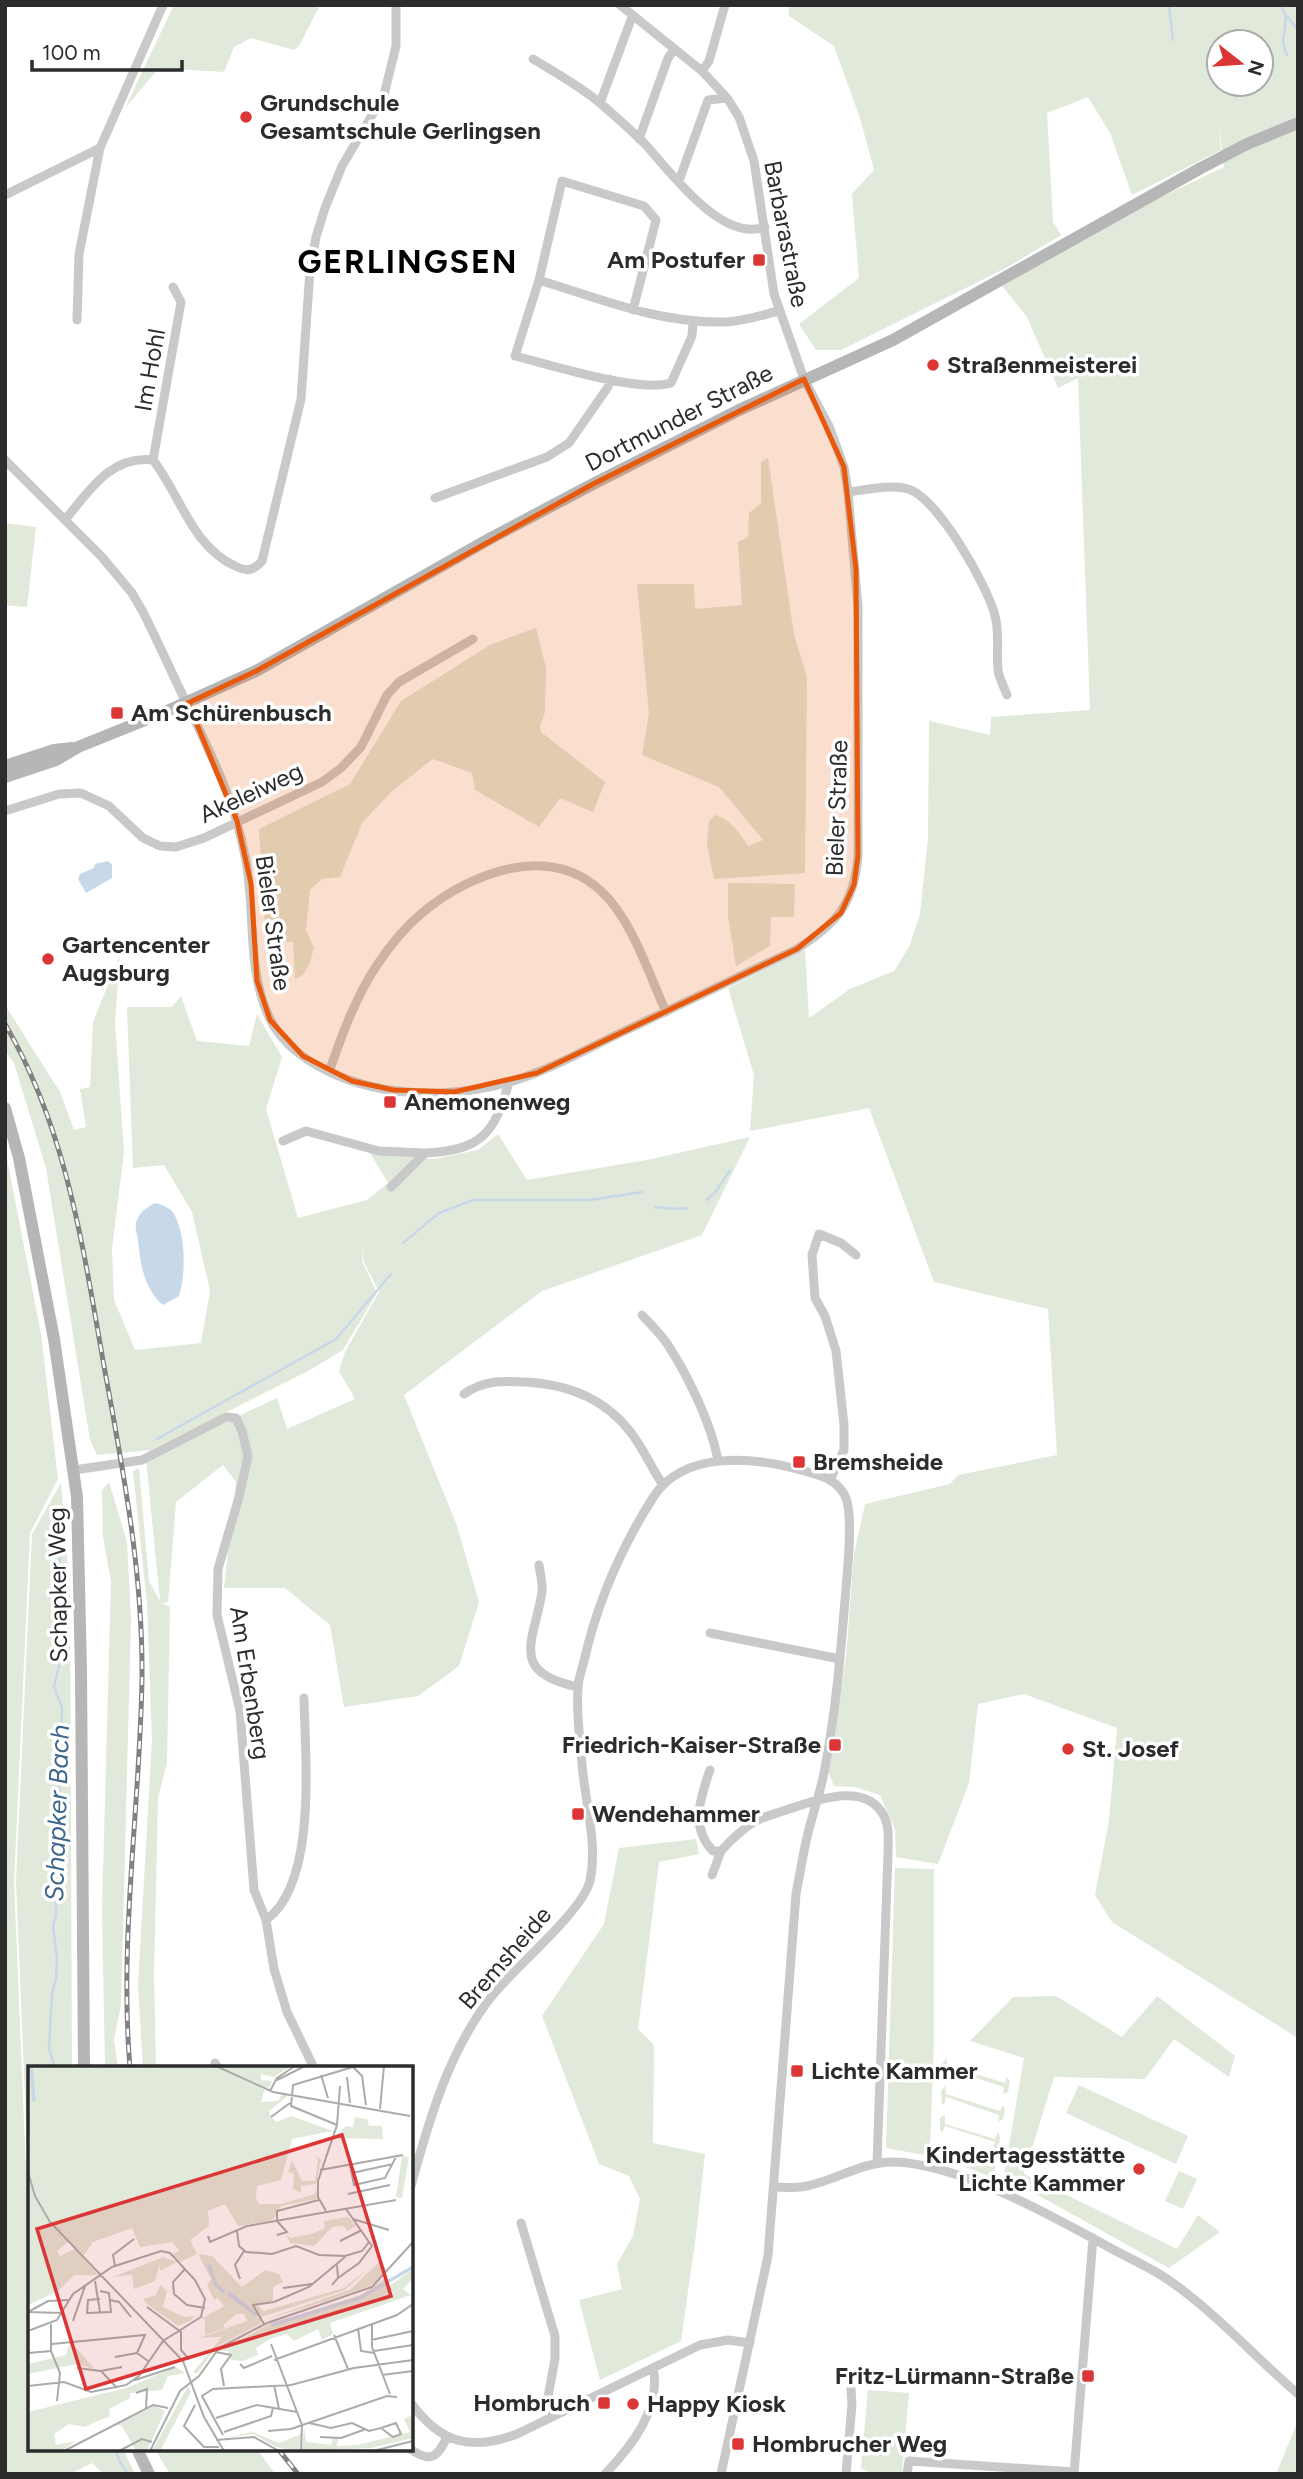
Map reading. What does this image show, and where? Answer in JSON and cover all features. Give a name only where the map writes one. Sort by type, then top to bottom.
[{"type":"main road","name":"Dortmunder Straße","points":[[5,777],[56,760],[78,747],[188,703],[256,671],[491,538],[582,490],[804,379],[893,340],[1191,173],[1298,122]]},
{"type":"main road","name":"Dortmunder Straße","points":[[5,766],[54,750],[78,747]]},
{"type":"main road","name":"Schapker Weg","points":[[5,1108],[19,1158],[49,1313],[74,1470],[80,1619],[84,2066]]},
{"type":"main road","points":[[138,2451],[149,2474]]},
{"type":"street","points":[[77,320],[79,254],[100,148],[163,5]]},
{"type":"street","points":[[65,520],[109,471],[121,463],[138,458],[153,460],[195,531],[210,550],[232,565],[247,571],[256,569],[262,561],[301,398],[310,270],[316,237],[342,166],[384,95],[396,46],[396,5]]},
{"type":"street","name":"Barbarastraße","points":[[620,5],[702,71],[727,98],[739,117],[750,149],[774,294],[804,379]]},
{"type":"street","points":[[702,71],[709,61],[726,5]]},
{"type":"street","points":[[600,103],[632,17]]},
{"type":"street","points":[[639,139],[668,58],[674,50]]},
{"type":"street","points":[[533,60],[600,103],[639,139],[703,206],[723,221],[746,229],[757,230],[765,227]]},
{"type":"street","points":[[679,181],[708,100],[727,98]]},
{"type":"street","points":[[5,195],[100,148]]},
{"type":"street","points":[[633,310],[656,220],[644,206],[562,181],[539,280],[515,356],[610,379],[660,387],[671,383],[692,336],[693,322]]},
{"type":"street","points":[[539,280],[633,310],[693,322],[729,322],[779,311]]},
{"type":"street","name":"Im Hohl","points":[[153,460],[181,302],[173,287]]},
{"type":"street","points":[[435,498],[547,457],[569,443],[608,387],[610,379]]},
{"type":"street","name":"Bieler Straße","points":[[188,703],[226,787],[237,821],[251,884],[257,981],[262,1000],[270,1020],[287,1042],[329,1072],[352,1081],[393,1090],[454,1092],[509,1082],[564,1061],[797,949],[820,934],[841,913],[854,886],[858,856],[859,634],[848,492],[844,467],[830,426],[804,379]]},
{"type":"street","points":[[5,460],[101,556],[132,593],[188,703]]},
{"type":"street","points":[[848,492],[901,488],[919,494],[931,506],[979,574],[990,597],[996,618],[998,671],[1007,695]]},
{"type":"street","name":"Akeleiweg","points":[[5,811],[59,794],[81,793],[109,806],[144,838],[160,846],[176,847],[204,838],[322,782],[341,768],[361,747],[387,695],[399,682],[472,639]]},
{"type":"street","points":[[329,1072],[363,988],[395,941],[415,919],[435,903],[457,889],[501,869],[536,865],[559,869],[580,876],[599,889],[621,914],[666,1012]]},
{"type":"street","points":[[283,1141],[306,1131],[379,1151],[439,1152],[468,1144],[488,1133],[503,1106],[509,1082]]},
{"type":"street","points":[[391,1187],[425,1153]]},
{"type":"street","points":[[721,2474],[768,2256],[796,1894],[823,1775],[840,1658],[848,1568],[848,1503],[842,1491],[830,1480],[845,1450],[843,1419],[835,1351],[825,1316],[815,1298],[812,1255],[819,1234],[841,1242],[856,1255]]},
{"type":"street","points":[[642,1315],[668,1344],[694,1394],[713,1438],[719,1461]]},
{"type":"street","points":[[464,1394],[478,1384],[510,1381],[562,1386],[581,1393],[599,1402],[620,1420],[632,1434],[663,1485]]},
{"type":"street","name":"Am Erbenberg","points":[[74,1470],[142,1460],[226,1417],[236,1418],[242,1431],[248,1456],[218,1569],[217,1615],[240,1711],[254,1890],[266,1920],[274,1969],[287,2012],[313,2066]]},
{"type":"street","name":"Bremsheide","points":[[413,2179],[434,2109],[465,2034],[493,1995],[566,1917],[589,1884],[593,1853],[582,1763],[578,1687],[589,1640],[621,1557],[663,1485],[677,1474],[719,1461],[758,1460],[830,1480]]},
{"type":"street","points":[[539,1564],[543,1588],[529,1641],[530,1656],[537,1669],[554,1682],[578,1687]]},
{"type":"street","points":[[709,1633],[840,1658]]},
{"type":"street","name":"Am Erbenberg","points":[[266,1920],[278,1911],[289,1892],[302,1844],[306,1800],[304,1698]]},
{"type":"street","points":[[710,1770],[701,1797],[699,1830],[705,1843],[713,1851],[721,1851]]},
{"type":"street","points":[[712,1875],[721,1851],[756,1821],[836,1795],[864,1799],[879,1809],[887,1824],[888,1854],[877,2163]]},
{"type":"street","points":[[774,2187],[802,2187],[877,2163],[920,2165],[953,2174],[1020,2201],[1169,2281],[1220,2321],[1298,2394]]},
{"type":"street","points":[[521,2223],[555,2336],[555,2359],[548,2398],[553,2416]]},
{"type":"street","points":[[908,2474],[909,2461],[1003,2471],[1074,2473],[1093,2238]]},
{"type":"street","points":[[413,2406],[424,2420],[447,2437],[476,2443],[494,2442],[700,2344],[728,2340],[750,2343]]},
{"type":"street","points":[[606,2474],[637,2436],[647,2416],[657,2382],[653,2368]]},
{"type":"street","points":[[846,2474],[851,2389]]},
{"type":"street","points":[[413,2451],[419,2455],[434,2457],[440,2453],[447,2437]]},
{"type":"highlighted area","points":[[804,379],[844,467],[856,569],[858,856],[854,885],[841,913],[797,949],[537,1073],[454,1092],[393,1090],[352,1081],[303,1056],[270,1020],[257,981],[251,884],[237,821],[188,703],[256,671],[593,484]]},
{"type":"green space","points":[[174,5],[320,5],[299,46],[294,50],[251,38],[234,47],[224,72],[159,68],[125,108]]},
{"type":"green space","points":[[789,5],[1298,5],[1298,2038],[1112,1922],[1095,1895],[1109,1821],[1117,1728],[1024,1694],[978,1704],[969,1783],[938,1864],[896,1857],[895,1829],[880,1795],[855,1787],[834,1786],[828,1771],[846,1657],[854,1554],[865,1504],[950,1484],[958,1475],[1057,1455],[1048,1309],[934,1282],[869,1108],[750,1131],[754,1075],[728,988],[805,950],[809,1018],[850,989],[894,971],[909,947],[920,915],[928,838],[929,721],[990,735],[991,717],[1090,710],[1078,378],[1058,388],[1027,317],[1002,286],[1130,212],[1224,167],[1218,116],[1221,150],[1132,195],[1110,133],[1088,97],[1047,113],[1053,222],[1061,235],[1006,268],[841,350],[816,350],[799,324],[859,278],[852,194],[874,170],[860,118],[834,46],[789,16]]},
{"type":"green space","points":[[768,458],[794,635],[807,677],[805,873],[714,879],[707,844],[709,821],[715,815],[731,823],[748,846],[763,840],[719,787],[642,755],[649,713],[637,584],[694,584],[695,609],[742,605],[738,542],[748,537],[749,513],[761,503],[761,462]]},
{"type":"green space","points":[[5,523],[36,527],[27,607],[5,605]]},
{"type":"green space","points":[[536,628],[546,668],[545,712],[540,726],[541,732],[605,782],[593,812],[560,798],[539,827],[475,790],[472,773],[433,759],[392,791],[362,823],[340,877],[322,879],[310,890],[306,930],[314,948],[303,975],[295,979],[293,942],[286,942],[265,926],[259,829],[350,784],[401,701],[490,645]]},
{"type":"green space","points":[[728,883],[795,884],[794,917],[771,917],[770,946],[736,966],[728,916]]},
{"type":"green space","points":[[120,955],[115,1022],[124,1152],[112,1248],[114,1300],[135,1350],[201,1343],[210,1291],[192,1212],[164,1165],[133,1168],[127,1007],[172,1007],[181,996],[197,1041],[249,1046],[257,1014],[282,1057],[266,1109],[298,1218],[367,1200],[388,1183],[370,1153],[434,1159],[478,1150],[498,1134],[527,1180],[647,1160],[750,1137],[702,1235],[542,1291],[404,1395],[457,1526],[479,1602],[459,1666],[418,1696],[344,1707],[330,1625],[285,1588],[224,1588],[236,1482],[223,1465],[176,1502],[168,1602],[162,1603],[170,1607],[167,1763],[158,1798],[154,1974],[156,2066],[143,2066],[138,1986],[152,1740],[147,1604],[133,1471],[139,1468],[149,1581],[160,1601],[146,1459],[277,1398],[287,1429],[355,1399],[339,1371],[345,1352],[379,1292],[363,1260],[364,1241],[362,1261],[377,1293],[343,1350],[308,1371],[151,1450],[97,1455],[90,1440],[46,1168],[14,1063],[5,1051],[5,1005],[60,1092],[74,1130],[86,1127],[80,1089],[90,1087],[93,1022]]},
{"type":"green space","points":[[5,1148],[41,1334],[58,1479],[30,1533],[14,1882],[28,2218],[28,2451],[124,2451],[135,2474],[104,2474],[92,2463],[70,2474],[5,2474]]},
{"type":"green space","points":[[109,1482],[127,1542],[131,1619],[121,2005],[114,2040],[118,2066],[105,2066],[102,1909],[111,1582],[103,1536],[102,1490]]},
{"type":"green space","points":[[61,1483],[70,1590],[72,2066],[28,2066],[28,2170],[16,1881],[32,1534]]},
{"type":"green space","points":[[696,1839],[699,1854],[659,1862],[638,2029],[654,2045],[653,2143],[705,2154],[681,2341],[600,2380],[579,2300],[622,2289],[617,2264],[633,2236],[640,2199],[629,2176],[599,2164],[542,2016],[604,1924],[619,1848]]},
{"type":"green space","points":[[895,1868],[934,1869],[934,2040],[930,2148],[990,2166],[994,2160],[996,2165],[993,2178],[946,2159],[886,2148]]},
{"type":"green space","points":[[1056,1996],[1122,2037],[1157,1996],[1235,2056],[1229,2077],[1174,2039],[1145,2079],[1054,2077],[1024,2174],[1177,2249],[1198,2215],[1220,2232],[1169,2268],[1036,2194],[1003,2180],[1024,2058],[970,2041],[1013,1997]]},
{"type":"green space","points":[[947,2058],[947,2065],[1005,2083],[1007,2077],[1010,2081],[1008,2092],[1003,2094],[1004,2087],[947,2069],[944,2076],[941,2072],[942,2063]]},
{"type":"green space","points":[[1079,2085],[1188,2136],[1176,2164],[1066,2113]]},
{"type":"green space","points":[[945,2086],[946,2094],[1000,2111],[1003,2105],[1003,2119],[998,2122],[999,2115],[946,2097],[944,2105],[942,2104],[941,2091]]},
{"type":"green space","points":[[945,2115],[945,2124],[995,2139],[998,2132],[999,2147],[993,2150],[995,2142],[945,2126],[942,2133],[940,2118]]},
{"type":"green space","points":[[1179,2171],[1197,2179],[1183,2209],[1165,2201]]},
{"type":"green space","points":[[868,2390],[909,2393],[902,2474],[873,2474],[861,2468]]},
{"type":"green space","points":[[1298,2421],[1298,2474],[1276,2474]]},
{"type":"green space","points":[[156,2451],[258,2451],[275,2474],[170,2474]]},
{"type":"water","points":[[108,861],[112,865],[112,878],[86,893],[78,879],[80,874],[94,868],[95,864]]},
{"type":"water","points":[[155,1203],[168,1208],[174,1214],[181,1233],[184,1255],[179,1296],[163,1305],[151,1291],[144,1275],[136,1227],[141,1213]]},
{"type":"waterway","points":[[1169,5],[1173,40]]},
{"type":"waterway","points":[[1281,5],[1298,30]]},
{"type":"waterway","points":[[1285,14],[1283,44],[1287,55]]},
{"type":"waterway","points":[[707,1200],[730,1170]]},
{"type":"waterway","points":[[403,1243],[439,1213],[473,1200],[590,1200],[642,1192]]},
{"type":"waterway","points":[[655,1207],[687,1208]]},
{"type":"waterway","points":[[157,1439],[336,1339],[391,1274]]},
{"type":"waterway","name":"Schapker Bach","points":[[54,1520],[60,1559],[53,1599],[61,1616],[62,1653],[54,1687],[62,1707],[61,1740],[57,1747],[60,1802],[58,1824],[52,1839],[56,1860],[56,1916],[53,1926],[57,1959],[49,2048],[54,2066]]},
{"type":"waterway","name":"Schapker Bach","points":[[116,2451],[128,2474]]},
{"type":"railway","points":[[5,1024],[44,1106],[70,1190],[118,1444],[135,1560],[142,1678],[128,1922],[127,2019],[130,2066]]},
{"type":"railway","points":[[280,2451],[298,2474]]},
{"type":"place","name":"Grundschule Gesamtschule Gerlingsen","points":[[246,117]]},
{"type":"place","name":"Am Postufer","points":[[759,260]]},
{"type":"place","name":"Straßenmeisterei","points":[[933,365]]},
{"type":"place","name":"Am Schürenbusch","points":[[117,713]]},
{"type":"place","name":"Gartencenter Augsburg","points":[[48,959]]},
{"type":"place","name":"Anemonenweg","points":[[390,1102]]},
{"type":"place","name":"Bremsheide","points":[[799,1462]]},
{"type":"place","name":"Friedrich-Kaiser-Straße","points":[[835,1745]]},
{"type":"place","name":"St. Josef","points":[[1068,1749]]},
{"type":"place","name":"Wendehammer","points":[[578,1814]]},
{"type":"place","name":"Lichte Kammer","points":[[797,2071]]},
{"type":"place","name":"Kindertagesstätte Lichte Kammer","points":[[1139,2169]]},
{"type":"place","name":"Fritz-Lürmann-Straße","points":[[1088,2376]]},
{"type":"place","name":"Hombruch","points":[[604,2403]]},
{"type":"place","name":"Happy Kiosk","points":[[633,2404]]},
{"type":"place","name":"Hombrucher Weg","points":[[738,2444]]},
{"type":"district","name":"GERLINGSEN","points":[[408,262]]}]
